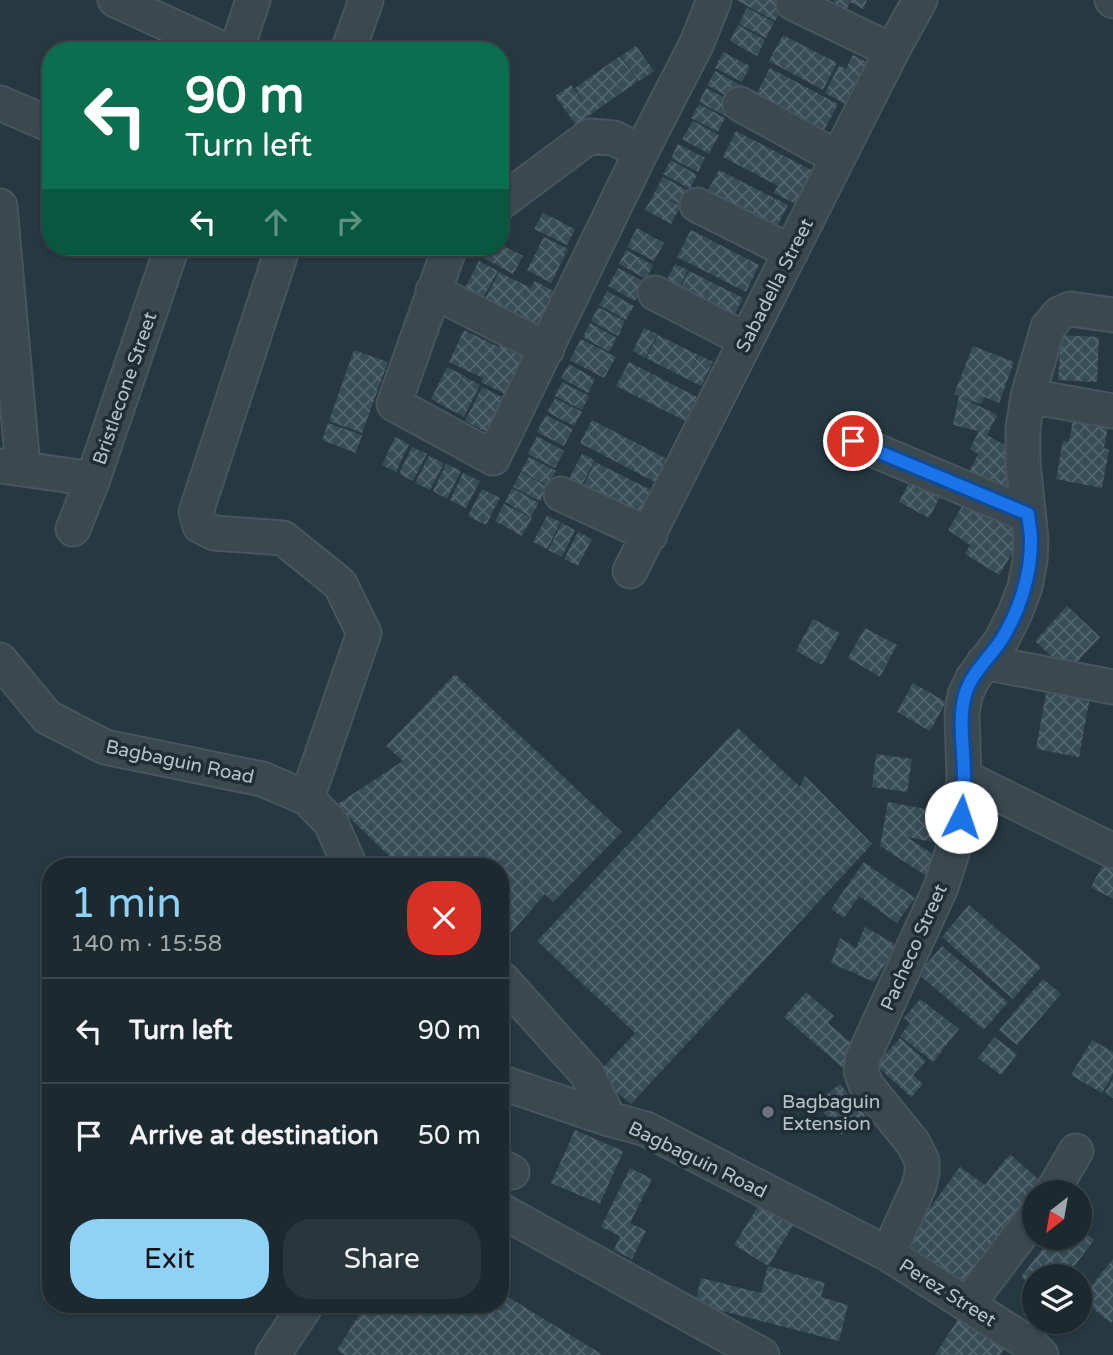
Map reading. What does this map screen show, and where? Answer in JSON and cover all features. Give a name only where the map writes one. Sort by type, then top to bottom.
[{"type":"street","points":[[115,0],[207,42]]},
{"type":"street","points":[[239,42],[253,0]]},
{"type":"street","points":[[351,42],[366,0]]},
{"type":"street","points":[[447,256],[394,404],[494,458],[641,152],[697,43],[714,0]]},
{"type":"street","name":"Sabadella Street","points":[[630,571],[891,51],[920,0]]},
{"type":"street","points":[[793,3],[891,51]]},
{"type":"street","points":[[0,103],[42,121]]},
{"type":"street","points":[[740,104],[838,158]]},
{"type":"street","points":[[509,196],[590,136],[614,138],[641,152]]},
{"type":"street","points":[[697,205],[791,252]]},
{"type":"street","points":[[0,206],[12,467],[93,479]]},
{"type":"street","name":"Bristlecone Street","points":[[74,529],[169,256]]},
{"type":"street","points":[[280,256],[196,512],[200,526],[214,533],[283,538],[340,584],[364,633],[307,798]]},
{"type":"street","points":[[433,291],[547,349]]},
{"type":"street","points":[[655,293],[746,340]]},
{"type":"street","name":"Pacheco Street","points":[[888,1254],[919,1186],[922,1161],[913,1143],[866,1085],[861,1071],[863,1058],[945,876],[952,853],[961,817],[964,777],[962,714],[965,695],[972,678],[1001,641],[1025,587],[1031,539],[1023,463],[1023,428],[1028,396],[1048,327],[1059,314],[1070,309],[1113,315]]},
{"type":"street","points":[[1028,396],[1113,411]]},
{"type":"street","points":[[853,441],[1028,514]]},
{"type":"street","points":[[561,494],[650,535]]},
{"type":"street","name":"Bagbaguin Road","points":[[0,660],[47,717],[105,747],[262,779],[307,798],[331,823],[346,858]]},
{"type":"street","points":[[984,662],[1113,687]]},
{"type":"street","points":[[964,777],[1113,851]]},
{"type":"street","points":[[509,987],[587,1074],[609,1119]]},
{"type":"street","name":"Bagbaguin Road","points":[[509,1085],[646,1129],[888,1254]]},
{"type":"street","points":[[1059,1180],[1076,1151]]},
{"type":"street","points":[[509,1215],[762,1355]]},
{"type":"street","points":[[968,1304],[1022,1233]]},
{"type":"street","name":"Perez Street","points":[[888,1254],[1031,1345],[1041,1355]]},
{"type":"street","points":[[273,1355],[301,1313]]},
{"type":"building","points":[[736,0],[786,0],[775,21]]},
{"type":"building","points":[[835,0],[867,0],[863,9],[850,2],[841,20],[828,14]]},
{"type":"building","points":[[747,8],[774,22],[766,38],[739,24]]},
{"type":"building","points":[[738,25],[765,40],[757,56],[730,41]]},
{"type":"building","points":[[783,35],[837,63],[823,90],[769,61]]},
{"type":"building","points":[[636,46],[654,71],[639,81],[621,56]]},
{"type":"building","points":[[723,52],[750,66],[742,82],[715,68]]},
{"type":"building","points":[[853,55],[871,64],[863,80],[858,77],[845,104],[825,93],[839,65],[846,69]]},
{"type":"building","points":[[620,56],[638,81],[623,92],[608,69],[622,92],[576,125],[555,96],[571,85],[585,104],[575,88]]},
{"type":"building","points":[[770,68],[838,104],[824,130],[756,95]]},
{"type":"building","points":[[715,71],[742,86],[734,100],[707,85]]},
{"type":"building","points":[[706,88],[733,102],[725,116],[699,102]]},
{"type":"building","points":[[699,104],[725,118],[718,132],[691,118]]},
{"type":"building","points":[[693,121],[719,135],[709,154],[682,139]]},
{"type":"building","points":[[736,131],[815,172],[798,205],[774,193],[778,186],[723,157]]},
{"type":"building","points":[[678,144],[705,158],[698,172],[671,158]]},
{"type":"building","points":[[671,160],[697,175],[690,189],[663,174]]},
{"type":"building","points":[[719,170],[774,198],[766,215],[775,198],[788,205],[774,232],[705,196]]},
{"type":"building","points":[[663,177],[689,191],[682,205],[662,196],[681,206],[671,224],[645,210]]},
{"type":"building","points":[[543,213],[575,229],[567,245],[534,229]]},
{"type":"building","points":[[637,228],[664,243],[654,261],[627,247]]},
{"type":"building","points":[[691,230],[759,265],[746,292],[677,257]]},
{"type":"building","points":[[544,237],[568,249],[551,283],[527,270]]},
{"type":"building","points":[[509,249],[523,256],[513,274],[484,258],[509,256]]},
{"type":"building","points":[[626,250],[653,265],[646,279],[619,264]]},
{"type":"building","points":[[479,261],[498,271],[482,300],[464,290]]},
{"type":"building","points":[[675,264],[688,270],[676,294],[663,287]]},
{"type":"building","points":[[618,268],[645,282],[635,301],[608,286]]},
{"type":"building","points":[[689,271],[743,298],[731,322],[677,295]]},
{"type":"building","points":[[499,272],[531,288],[535,281],[561,295],[554,308],[548,304],[538,324],[485,299]]},
{"type":"building","points":[[607,291],[634,306],[626,320],[599,305]]},
{"type":"building","points":[[598,307],[625,321],[618,336],[591,321]]},
{"type":"building","points":[[590,323],[617,338],[609,352],[583,337]]},
{"type":"building","points":[[644,328],[657,334],[645,358],[633,351]]},
{"type":"building","points":[[464,330],[499,347],[501,343],[530,358],[511,397],[481,382],[483,378],[449,362]]},
{"type":"building","points":[[658,335],[698,355],[691,370],[699,355],[713,362],[701,386],[646,358]]},
{"type":"building","points":[[1061,335],[1099,337],[1097,382],[1058,380]]},
{"type":"building","points":[[581,339],[616,357],[604,378],[570,360]]},
{"type":"building","points":[[973,346],[1014,362],[999,403],[984,397],[981,404],[961,397],[997,415],[987,435],[1015,451],[1018,500],[967,476],[978,454],[970,449],[979,431],[953,425],[959,396],[954,394]]},
{"type":"building","points":[[354,350],[388,362],[362,433],[329,421]]},
{"type":"building","points":[[629,362],[697,397],[685,421],[616,386]]},
{"type":"building","points":[[569,364],[595,379],[588,393],[561,378]]},
{"type":"building","points":[[447,367],[463,375],[457,388],[464,376],[480,385],[464,417],[431,399]]},
{"type":"building","points":[[562,382],[589,396],[582,410],[555,396]]},
{"type":"building","points":[[482,387],[508,400],[490,434],[465,421]]},
{"type":"building","points":[[555,398],[582,412],[574,426],[547,412]]},
{"type":"building","points":[[1074,414],[1109,421],[1104,448],[1109,450],[1102,488],[1056,479],[1063,441],[1069,442]]},
{"type":"building","points":[[546,415],[573,429],[564,446],[537,432]]},
{"type":"building","points":[[592,420],[667,459],[655,482],[580,443]]},
{"type":"building","points":[[328,423],[362,435],[356,453],[322,440]]},
{"type":"building","points":[[537,436],[564,451],[555,468],[528,454]]},
{"type":"building","points":[[395,437],[409,444],[396,472],[382,465]]},
{"type":"building","points":[[412,447],[427,454],[413,481],[399,474]]},
{"type":"building","points":[[582,454],[595,460],[581,487],[568,480]]},
{"type":"building","points":[[429,456],[444,463],[430,490],[415,483]]},
{"type":"building","points":[[529,457],[556,471],[548,486],[521,471]]},
{"type":"building","points":[[595,462],[651,490],[637,517],[582,489]]},
{"type":"building","points":[[446,464],[461,471],[447,499],[433,491]]},
{"type":"building","points":[[521,472],[548,487],[540,501],[513,487]]},
{"type":"building","points":[[463,473],[480,481],[466,508],[450,500]]},
{"type":"building","points":[[913,475],[943,491],[929,518],[899,502]]},
{"type":"building","points":[[512,488],[539,503],[531,517],[505,502]]},
{"type":"building","points":[[482,489],[500,498],[486,525],[468,516]]},
{"type":"building","points":[[969,495],[1027,529],[999,575],[965,554],[970,545],[948,530]]},
{"type":"building","points":[[504,504],[532,518],[522,536],[495,521]]},
{"type":"building","points":[[547,516],[561,522],[547,549],[533,542]]},
{"type":"building","points":[[562,523],[575,530],[562,557],[548,550]]},
{"type":"building","points":[[578,532],[592,539],[578,566],[564,559]]},
{"type":"building","points":[[1067,606],[1100,637],[1068,672],[1035,641]]},
{"type":"building","points":[[813,619],[840,633],[822,665],[796,651]]},
{"type":"building","points":[[865,628],[897,645],[880,677],[848,658]]},
{"type":"building","points":[[455,674],[622,832],[553,902],[545,894],[509,935],[509,858],[392,858],[336,805],[403,761],[386,746]]},
{"type":"building","points":[[913,683],[946,702],[930,731],[897,712]]},
{"type":"building","points":[[1047,688],[1090,697],[1079,757],[1036,749]]},
{"type":"building","points":[[738,728],[800,787],[805,776],[872,844],[631,1104],[596,1075],[635,1033],[537,941]]},
{"type":"building","points":[[876,754],[912,759],[907,792],[872,787]]},
{"type":"building","points":[[888,802],[953,814],[948,845],[907,837],[943,861],[931,879],[880,846]]},
{"type":"building","points":[[1111,850],[1113,851],[1113,899],[1091,887]]},
{"type":"building","points":[[864,862],[915,898],[897,923],[859,896],[844,918],[831,909]]},
{"type":"building","points":[[969,905],[1041,967],[1013,999],[942,937]]},
{"type":"building","points":[[865,927],[896,945],[874,982],[831,963],[840,938],[856,948]]},
{"type":"building","points":[[942,946],[1008,1002],[984,1030],[918,974]]},
{"type":"building","points":[[1043,979],[1061,994],[1017,1045],[999,1030]]},
{"type":"building","points":[[806,992],[834,1016],[828,1023],[858,1049],[842,1067],[784,1017]]},
{"type":"building","points":[[920,999],[959,1029],[933,1062],[900,1036],[910,1023],[904,1018]]},
{"type":"building","points":[[994,1037],[1017,1054],[1001,1075],[978,1058]]},
{"type":"building","points":[[900,1038],[926,1061],[913,1075],[923,1084],[911,1097],[876,1065]]},
{"type":"building","points":[[1092,1040],[1113,1052],[1113,1074],[1102,1093],[1071,1075]]},
{"type":"building","points":[[1113,1079],[1113,1098],[1105,1092]]},
{"type":"building","points":[[840,1084],[866,1116],[842,1135],[816,1103]]},
{"type":"building","points":[[575,1130],[623,1151],[600,1204],[551,1183]]},
{"type":"building","points":[[1010,1154],[1039,1180],[1022,1180],[1022,1222],[969,1293],[925,1264],[929,1260],[905,1242],[960,1167],[985,1185]]},
{"type":"building","points":[[630,1168],[652,1179],[630,1223],[646,1231],[632,1259],[614,1250],[620,1236],[601,1227]]},
{"type":"building","points":[[762,1200],[796,1221],[768,1266],[734,1245]]},
{"type":"building","points":[[1042,1250],[1086,1250],[1076,1264],[1031,1264]]},
{"type":"building","points":[[1113,1259],[1111,1323],[1092,1308],[1092,1285]]},
{"type":"building","points":[[768,1266],[825,1283],[821,1297],[848,1305],[839,1341],[695,1304],[701,1278],[761,1293]]},
{"type":"building","points":[[509,1298],[603,1355],[345,1355],[337,1350],[360,1313],[509,1313]]},
{"type":"building","points":[[962,1313],[1008,1343],[1000,1355],[935,1355]]},
{"type":"place","name":"Bagbaguin Extension","points":[[768,1112]]},
{"type":"route","points":[[853,441],[1028,514],[1031,539],[1025,587],[1001,641],[972,678],[965,695],[962,714],[964,777],[961,817]]}]
